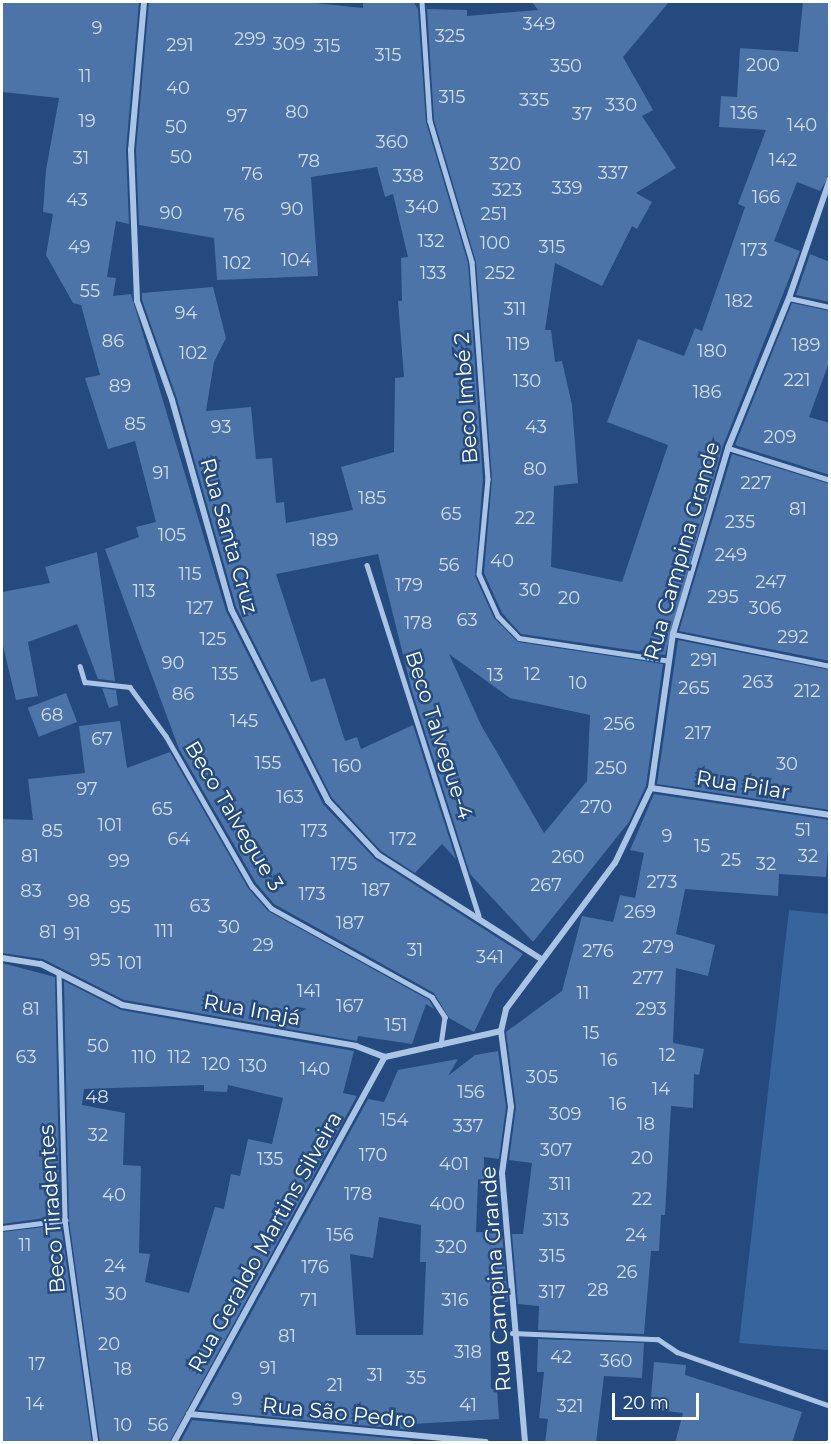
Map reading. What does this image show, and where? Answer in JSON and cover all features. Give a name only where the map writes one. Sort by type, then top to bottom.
[{"type":"street","name":"Rua Santa Cruz","points":[[144,2],[131,150],[137,301],[172,400],[231,609],[328,801],[378,855],[479,916],[541,959]]},
{"type":"street","name":"Rua Campina Grande","points":[[525,1443],[512,1333],[502,1173],[511,1107],[501,1031],[506,1009],[615,862],[651,788],[665,660],[728,448],[789,298],[830,179]]},
{"type":"street","name":"Rua Pilar","points":[[651,788],[830,815]]},
{"type":"street","name":"Rua Inajá","points":[[2,958],[59,972],[123,1005],[356,1046],[385,1057]]},
{"type":"street","points":[[385,1057],[501,1031]]},
{"type":"street","name":"Rua Geraldo Martins Silveira","points":[[174,1443],[385,1057]]},
{"type":"street","name":"Rua São Pedro","points":[[189,1414],[486,1443]]},
{"type":"lane","name":"Beco Imbé 2","points":[[422,2],[430,121],[472,262],[488,479],[479,574],[498,616],[519,638],[665,660]]},
{"type":"lane","points":[[789,298],[830,307]]},
{"type":"lane","points":[[728,448],[830,480]]},
{"type":"lane","name":"Beco Talvegue-4","points":[[367,565],[479,916]]},
{"type":"lane","points":[[673,634],[830,666]]},
{"type":"lane","name":"Beco Talvegue 3","points":[[80,666],[85,682],[130,687],[166,736],[252,886],[270,908],[432,997],[445,1017],[441,1045]]},
{"type":"lane","name":"Beco Tiradentes","points":[[59,972],[65,1220],[96,1443]]},
{"type":"lane","points":[[2,1228],[65,1220]]},
{"type":"lane","points":[[512,1333],[658,1340],[677,1352],[830,1406]]},
{"type":"shaded area","points":[[789,910],[829,914],[829,1350],[739,1343]]},
{"type":"building","points":[[2,2],[139,2],[126,150],[129,224],[116,221],[107,277],[116,278],[113,296],[131,294],[226,611],[323,804],[375,859],[523,954],[495,989],[474,1032],[449,1018],[434,993],[274,904],[256,883],[179,749],[105,549],[139,537],[136,527],[156,522],[135,441],[108,449],[85,378],[100,375],[81,305],[73,303],[46,255],[53,214],[43,212],[46,170],[59,98],[2,92]]},
{"type":"building","points":[[149,2],[305,2],[363,8],[363,3],[414,3],[418,9],[426,122],[468,263],[483,479],[475,576],[494,618],[518,642],[663,664],[646,786],[629,822],[533,942],[470,874],[412,691],[378,554],[276,574],[311,682],[325,678],[345,741],[357,737],[361,749],[413,725],[456,859],[442,844],[415,873],[381,851],[332,798],[236,607],[177,399],[142,300],[142,293],[213,287],[226,338],[214,362],[206,411],[251,407],[256,459],[272,458],[276,503],[284,502],[286,523],[353,510],[341,467],[394,452],[395,378],[404,377],[398,301],[402,301],[401,258],[408,257],[393,194],[385,197],[377,167],[311,177],[318,276],[217,280],[214,238],[139,225],[136,150]],"holes":[[[449,654],[510,698],[590,715],[587,781],[544,833],[481,725]]]},
{"type":"building","points":[[532,2],[669,2],[623,57],[653,110],[642,116],[676,168],[636,193],[652,202],[637,229],[632,226],[602,286],[555,263],[545,330],[551,330],[555,362],[562,361],[572,405],[578,483],[554,486],[551,567],[622,582],[668,445],[607,422],[638,339],[684,356],[695,328],[702,331],[745,207],[738,204],[766,130],[719,127],[721,96],[737,97],[740,48],[798,52],[803,2],[830,2],[830,174],[820,191],[797,182],[774,241],[800,251],[723,446],[665,655],[521,634],[502,613],[484,573],[492,479],[476,262],[434,120],[427,9],[467,10],[467,16],[538,10]]},
{"type":"building","points":[[810,254],[830,262],[830,302],[796,295]]},
{"type":"building","points":[[792,303],[830,311],[830,360],[809,417],[830,423],[830,475],[735,445]]},
{"type":"building","points":[[732,454],[830,484],[830,661],[679,631]]},
{"type":"building","points":[[97,552],[115,681],[98,679],[77,624],[28,642],[38,696],[16,700],[2,642],[2,592],[50,583],[45,567]]},
{"type":"building","points":[[678,640],[830,670],[830,810],[657,784]]},
{"type":"building","points":[[102,688],[116,690],[118,705],[109,708]]},
{"type":"building","points":[[66,693],[77,722],[39,737],[28,708]]},
{"type":"building","points":[[120,721],[127,768],[170,752],[248,888],[268,911],[429,1000],[434,1009],[426,1004],[412,1044],[358,1036],[357,1041],[124,1000],[43,959],[2,953],[3,819],[33,820],[28,779],[85,773],[79,726]]},
{"type":"building","points":[[654,794],[830,820],[826,877],[779,874],[778,896],[685,889],[676,934],[715,945],[708,976],[676,968],[673,1043],[704,1049],[699,1075],[694,1074],[693,1108],[671,1106],[665,1215],[661,1215],[659,1251],[651,1251],[644,1334],[538,1330],[539,1306],[518,1304],[512,1234],[523,1234],[532,1163],[509,1160],[516,1107],[506,1032],[562,991],[582,916],[613,922],[620,895],[635,898],[644,853],[630,850]]},
{"type":"building","points":[[2,963],[55,977],[60,1216],[2,1224]]},
{"type":"building","points":[[64,981],[121,1010],[354,1051],[343,1093],[357,1096],[169,1443],[100,1443],[69,1220]],"holes":[[[204,1085],[204,1091],[227,1092],[228,1085],[283,1098],[272,1144],[248,1139],[240,1176],[231,1174],[224,1209],[215,1207],[189,1293],[145,1282],[150,1254],[139,1253],[141,1166],[123,1165],[125,1113],[82,1105],[84,1089]]]},
{"type":"building","points":[[498,1051],[506,1107],[499,1159],[484,1157],[484,1181],[478,1181],[476,1232],[502,1233],[508,1302],[490,1300],[491,1389],[497,1388],[499,1419],[412,1424],[412,1430],[198,1410],[368,1099],[384,1102],[398,1070],[458,1059],[448,1076],[475,1055]],"holes":[[[379,1217],[421,1225],[420,1262],[426,1262],[423,1335],[356,1335],[350,1254],[373,1258]]]},
{"type":"building","points":[[61,1225],[92,1443],[2,1443],[2,1232]]},
{"type":"building","points":[[538,1339],[644,1343],[642,1378],[604,1376],[596,1443],[545,1443],[548,1419],[539,1418],[544,1372],[537,1372]]},
{"type":"building","points":[[654,1362],[686,1365],[685,1375],[802,1412],[792,1443],[675,1443],[683,1413],[650,1409]]},
{"type":"building","points":[[192,1420],[411,1440],[411,1443],[180,1443]]}]
